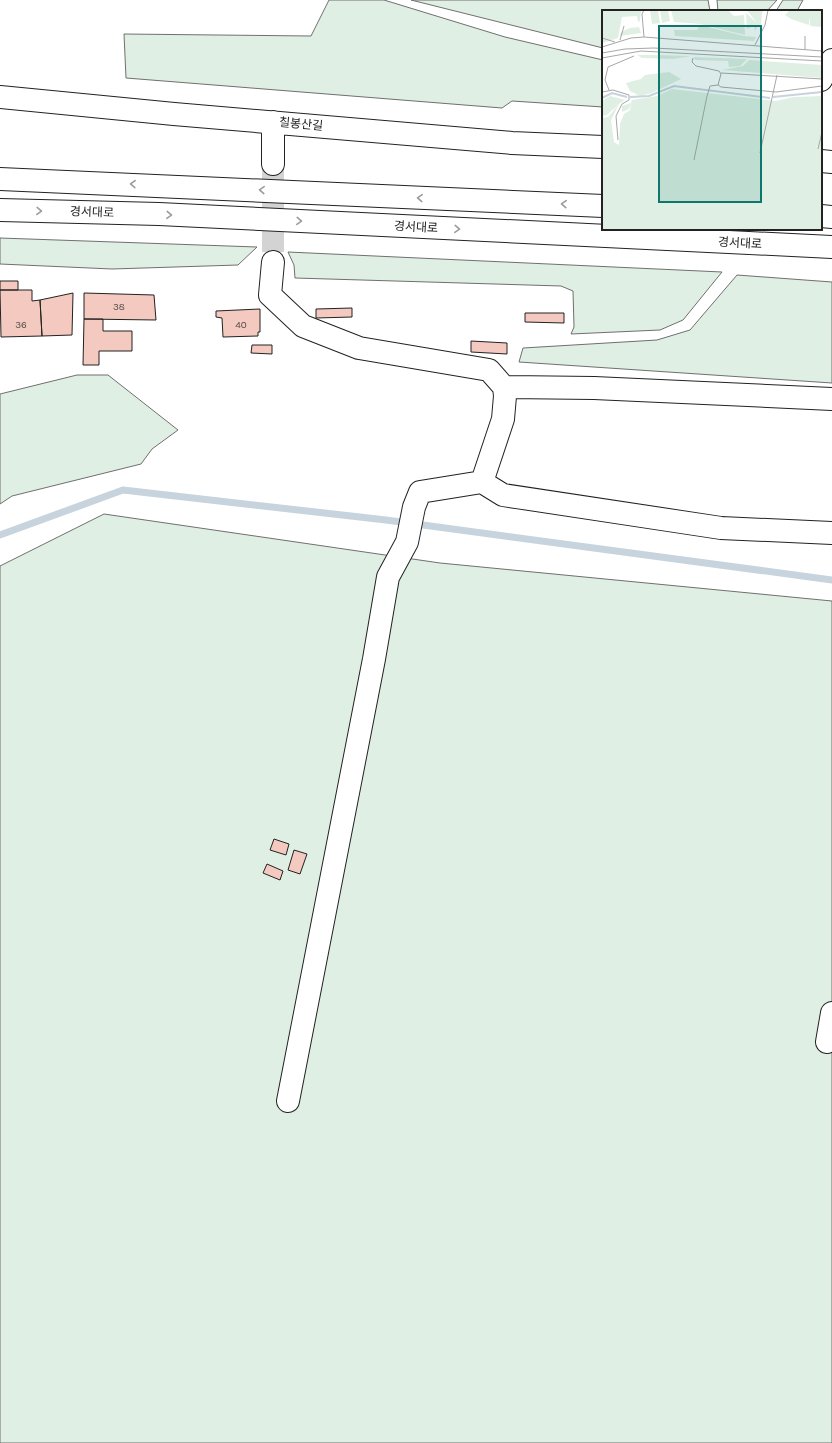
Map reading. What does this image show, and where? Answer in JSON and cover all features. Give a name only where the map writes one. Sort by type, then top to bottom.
[{"type":"street","points":[[822,78],[832,60]]},
{"type":"street","name":"칠봉산길","points":[[0,97],[174,114],[512,142],[602,147]]},
{"type":"street","points":[[272,122],[273,164]]},
{"type":"street","points":[[822,161],[832,162]]},
{"type":"street","points":[[0,179],[602,206]]},
{"type":"street","name":"경서대로","points":[[0,210],[175,215],[832,247]]},
{"type":"street","points":[[822,216],[832,217]]},
{"type":"street","points":[[273,262],[270,296],[303,326],[359,348],[489,370],[504,387],[505,396],[503,419],[482,482]]},
{"type":"street","points":[[504,387],[594,388],[832,399]]},
{"type":"street","points":[[288,1101],[374,659],[388,576],[407,542],[414,507],[420,492],[482,482],[503,495],[721,528],[832,533]]},
{"type":"street","points":[[827,1042],[832,1013]]},
{"type":"green space","points":[[329,0],[384,0],[505,37],[602,60],[602,107],[512,101],[502,108],[126,78],[124,34],[311,36]]},
{"type":"green space","points":[[411,0],[708,0],[710,10],[602,10],[602,48]]},
{"type":"green space","points":[[717,0],[777,0],[768,10],[718,10]]},
{"type":"green space","points":[[783,0],[803,0],[798,10],[777,10]]},
{"type":"green space","points":[[0,238],[257,247],[238,265],[112,269],[0,264]]},
{"type":"green space","points":[[288,252],[722,272],[683,320],[660,330],[571,334],[574,327],[573,291],[561,286],[295,278],[294,265]]},
{"type":"green space","points":[[737,275],[832,282],[832,383],[519,362],[523,348],[657,340],[690,330]]},
{"type":"green space","points":[[77,375],[108,375],[178,430],[152,449],[141,464],[12,496],[0,504],[0,394]]},
{"type":"green space","points":[[104,514],[440,563],[832,601],[832,1443],[0,1443],[0,566]]},
{"type":"building","points":[[0,281],[18,281],[18,290],[0,290]]},
{"type":"building","points":[[0,290],[32,290],[32,301],[40,300],[42,336],[1,337]]},
{"type":"building","points":[[73,293],[72,335],[42,336],[40,300]]},
{"type":"building","points":[[84,293],[154,295],[156,320],[84,319]]},
{"type":"building","points":[[352,308],[352,317],[316,318],[316,309]]},
{"type":"building","points":[[260,309],[260,332],[258,332],[258,336],[223,337],[222,318],[216,317],[216,311]]},
{"type":"building","points":[[525,313],[564,313],[564,323],[525,322]]},
{"type":"building","points":[[84,319],[103,319],[103,331],[132,331],[132,351],[99,351],[99,365],[83,365]]},
{"type":"building","points":[[471,341],[507,343],[507,354],[471,352]]},
{"type":"building","points":[[252,345],[272,345],[272,354],[251,353]]},
{"type":"building","points":[[274,839],[289,844],[286,855],[270,850]]},
{"type":"building","points":[[294,850],[307,854],[300,874],[288,870]]},
{"type":"building","points":[[267,864],[283,871],[280,880],[263,873]]},
{"type":"waterway","points":[[0,535],[123,490],[386,520],[832,580]]},
{"type":"tunnel","points":[[273,164],[273,262]]}]
